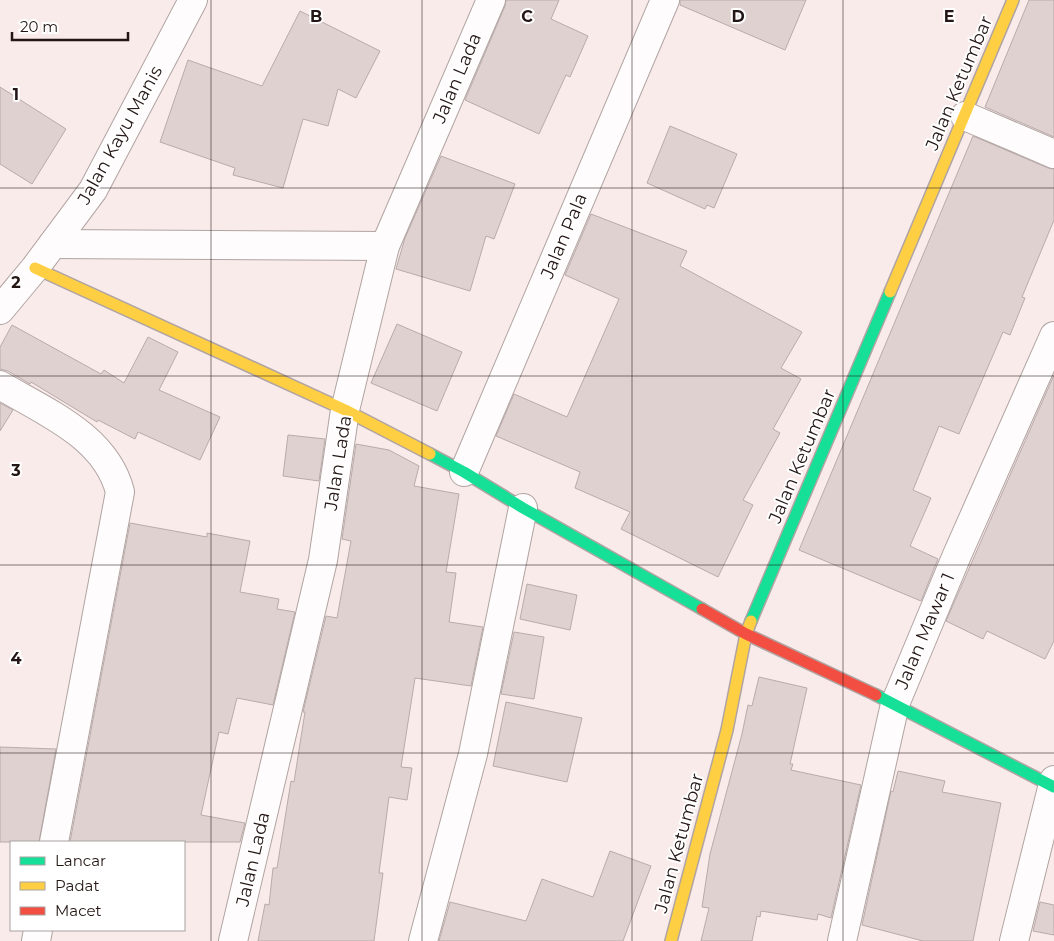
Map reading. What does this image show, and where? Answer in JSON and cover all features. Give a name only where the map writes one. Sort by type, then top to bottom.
[{"type":"street","name":"Jalan Kayu Manis","points":[[0,310],[35,268],[93,190],[193,0]]},
{"type":"street","name":"Jalan Lada","points":[[233,941],[323,560],[345,410],[385,246],[491,0]]},
{"type":"street","name":"Jalan Pala","points":[[464,472],[665,0]]},
{"type":"street","name":"Jalan Ketumbar","points":[[671,941],[727,730],[746,634],[1013,0]]},
{"type":"street","points":[[965,116],[1054,154]]},
{"type":"street","points":[[53,244],[385,246]]},
{"type":"street","points":[[35,268],[345,410],[464,472],[523,508],[746,634],[895,704],[1053,785],[1014,941]]},
{"type":"street","name":"Jalan Mawar 1","points":[[842,941],[895,704],[1054,336]]},
{"type":"street","points":[[0,384],[68,425],[96,448],[116,477],[120,492],[54,841]]},
{"type":"street","points":[[423,941],[473,754],[523,508]]},
{"type":"building","points":[[506,0],[559,0],[551,19],[588,36],[570,77],[566,75],[539,134],[465,100]]},
{"type":"building","points":[[680,0],[806,0],[785,50],[680,5]]},
{"type":"building","points":[[1029,0],[1054,0],[1054,137],[985,107]]},
{"type":"building","points":[[300,11],[380,51],[356,98],[338,89],[328,126],[303,119],[283,188],[233,175],[235,168],[160,142],[188,60],[262,86]]},
{"type":"building","points":[[0,87],[66,129],[32,184],[0,164]]},
{"type":"building","points":[[670,126],[737,154],[714,208],[707,205],[705,209],[647,183]]},
{"type":"building","points":[[973,136],[1054,169],[1054,220],[1022,297],[1025,298],[1010,335],[1003,332],[959,434],[939,426],[913,490],[931,498],[910,546],[938,559],[921,601],[799,550]]},
{"type":"building","points":[[441,156],[515,184],[494,239],[486,236],[470,291],[396,269],[405,238]]},
{"type":"building","points":[[591,214],[687,251],[680,266],[802,332],[781,368],[801,379],[773,429],[780,433],[743,500],[753,505],[718,577],[621,529],[630,512],[575,488],[580,472],[496,436],[514,394],[567,417],[619,299],[565,275]]},
{"type":"building","points":[[397,324],[462,352],[437,411],[371,383]]},
{"type":"building","points":[[12,325],[101,374],[104,370],[124,383],[148,337],[178,352],[159,390],[220,417],[200,460],[138,432],[135,439],[98,420],[97,422],[31,382],[30,384],[8,371],[0,369],[0,347]]},
{"type":"building","points":[[1054,375],[1054,641],[1045,659],[987,631],[983,639],[946,621]]},
{"type":"building","points":[[0,403],[13,410],[0,431]]},
{"type":"building","points":[[288,435],[325,439],[319,481],[283,476]]},
{"type":"building","points":[[356,444],[389,450],[419,466],[414,486],[459,494],[446,572],[456,573],[449,622],[483,627],[471,686],[415,678],[401,767],[412,768],[407,800],[389,797],[379,873],[383,873],[374,941],[258,941],[265,904],[269,905],[273,868],[277,868],[291,781],[294,782],[305,712],[303,712],[326,616],[337,618],[351,541],[342,539]]},
{"type":"building","points":[[130,523],[207,537],[207,533],[250,541],[240,592],[279,599],[277,609],[295,612],[273,705],[237,698],[228,734],[219,732],[201,815],[245,823],[240,842],[70,841]]},
{"type":"building","points":[[527,584],[577,595],[570,630],[520,619]]},
{"type":"building","points":[[514,632],[544,637],[534,699],[501,694]]},
{"type":"building","points":[[759,677],[807,688],[790,764],[793,764],[791,770],[861,785],[831,918],[818,914],[817,920],[761,911],[760,917],[757,916],[752,941],[701,941],[709,908],[702,907],[710,854],[748,705],[752,706]]},
{"type":"building","points":[[506,702],[582,718],[567,782],[493,766]]},
{"type":"building","points":[[0,747],[56,749],[39,841],[0,842]]},
{"type":"building","points":[[898,771],[945,781],[942,792],[1001,803],[973,941],[923,941],[862,925],[891,791],[893,792]]},
{"type":"building","points":[[610,851],[651,866],[623,941],[439,941],[450,902],[526,921],[542,879],[593,897]]},
{"type":"building","points":[[1040,902],[1054,905],[1054,935],[1033,931]]},
{"type":"traffic: fast","points":[[751,621],[890,292]]},
{"type":"traffic: fast","points":[[430,454],[702,609]]},
{"type":"traffic: fast","points":[[876,695],[1054,787]]},
{"type":"traffic: slow","points":[[890,292],[1013,0]]},
{"type":"traffic: slow","points":[[35,268],[345,410],[430,454]]},
{"type":"traffic: slow","points":[[671,941],[727,730],[746,634],[751,621]]},
{"type":"traffic: jam","points":[[702,609],[746,634],[876,695]]}]
